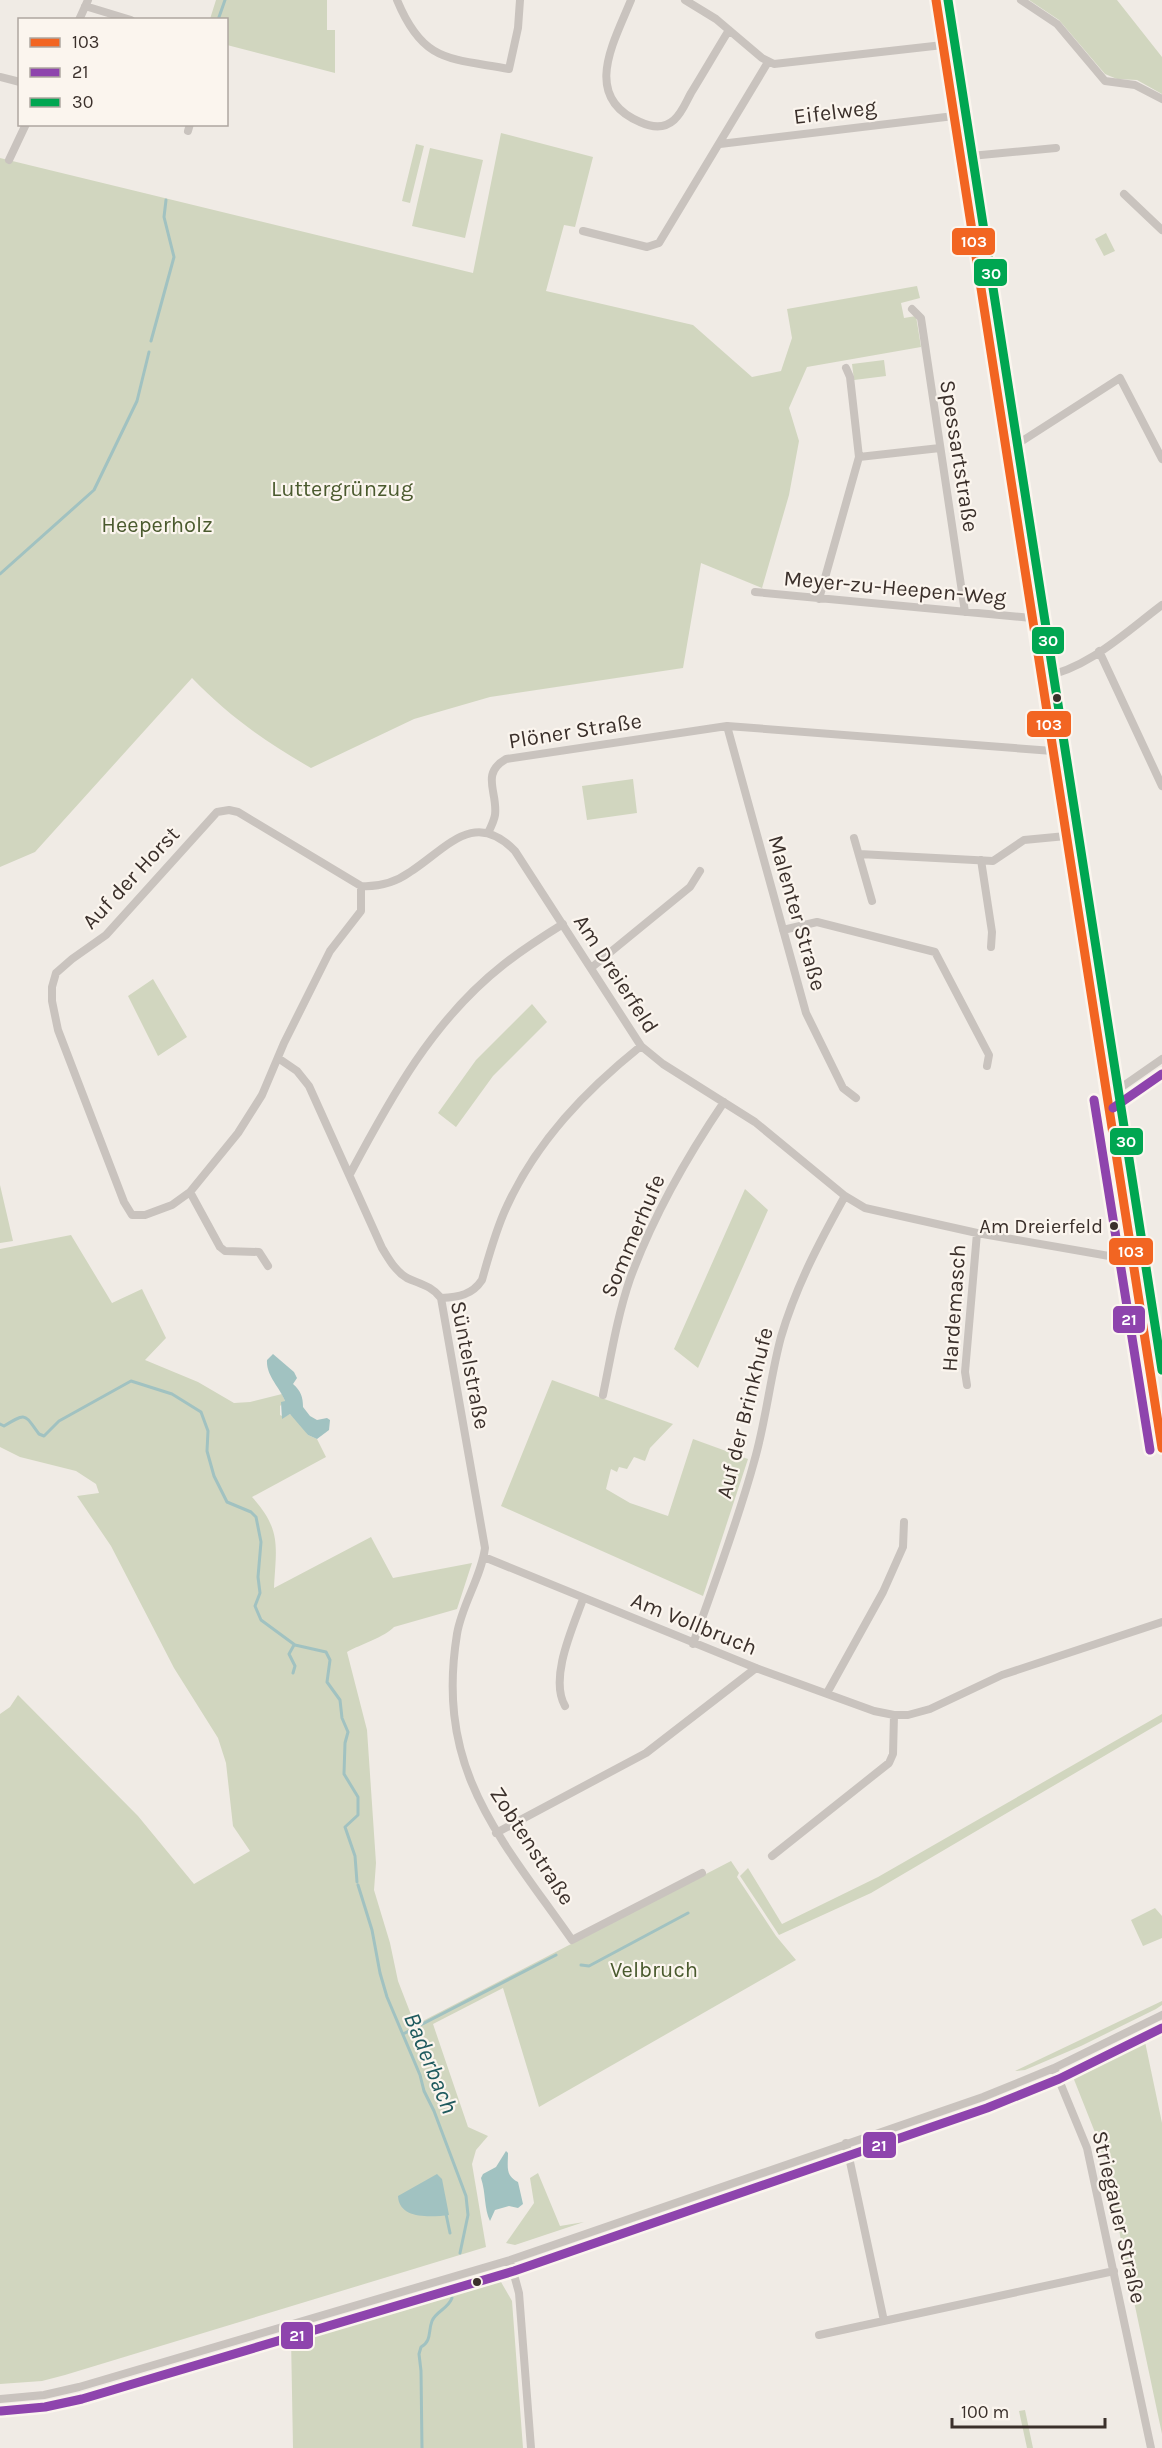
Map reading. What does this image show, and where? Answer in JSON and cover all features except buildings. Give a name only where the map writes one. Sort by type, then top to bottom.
[{"type":"street","points":[[397,0],[414,33],[436,54],[509,69],[517,35],[520,0]]},
{"type":"street","points":[[631,0],[606,69],[606,86],[615,106],[634,120],[653,127],[665,125],[679,115],[729,30]]},
{"type":"street","points":[[685,0],[729,30],[768,62],[777,64],[943,45]]},
{"type":"street","points":[[936,0],[1162,1448]]},
{"type":"street","points":[[1021,0],[1057,24],[1105,81],[1141,87],[1162,99]]},
{"type":"street","points":[[80,18],[87,3],[126,18]]},
{"type":"street","points":[[583,231],[646,247],[659,243],[768,62]]},
{"type":"street","points":[[0,77],[18,82]]},
{"type":"street","name":"Eifelweg","points":[[720,144],[954,116]]},
{"type":"street","points":[[9,160],[25,126]]},
{"type":"street","points":[[960,157],[1056,148]]},
{"type":"street","points":[[1124,194],[1162,230]]},
{"type":"street","name":"Spessartstraße","points":[[912,309],[921,318],[965,612]]},
{"type":"street","points":[[819,599],[859,457],[850,377],[846,368]]},
{"type":"street","points":[[1005,446],[1019,443],[1120,378],[1162,459]]},
{"type":"street","points":[[859,457],[939,448]]},
{"type":"street","name":"Meyer-zu-Heepen-Weg","points":[[755,592],[1032,618]]},
{"type":"street","points":[[1042,677],[1065,671],[1099,651],[1162,605]]},
{"type":"street","points":[[1099,651],[1162,786]]},
{"type":"street","name":"Plöner Straße","points":[[488,833],[495,814],[492,774],[498,763],[506,759],[727,726],[1053,751]]},
{"type":"street","name":"Malenter Straße","points":[[727,726],[809,1020],[843,1088],[856,1098]]},
{"type":"street","name":"Auf der Horst","points":[[189,1192],[172,1205],[145,1215],[132,1215],[124,1202],[58,1030],[52,994],[56,973],[72,958],[106,935],[212,817],[223,811],[237,812],[361,886]]},
{"type":"street","points":[[268,1266],[259,1252],[230,1252],[220,1247],[189,1192],[254,1110],[330,951],[361,911],[361,886],[394,881],[411,872],[449,841],[468,834],[488,833]]},
{"type":"street","name":"Am Dreierfeld","points":[[488,833],[499,837],[515,851],[641,1046],[663,1064],[774,1136],[845,1196],[865,1208],[882,1213],[977,1233],[1132,1260]]},
{"type":"street","points":[[859,854],[993,861],[1024,840],[1066,836]]},
{"type":"street","points":[[854,838],[872,901]]},
{"type":"street","points":[[981,860],[992,933],[991,947]]},
{"type":"street","points":[[591,968],[690,887],[700,871]]},
{"type":"street","points":[[783,930],[817,922],[935,952],[989,1056],[987,1066]]},
{"type":"street","points":[[350,1174],[392,1097],[433,1036],[502,966],[562,924]]},
{"type":"street","points":[[441,1298],[456,1297],[476,1288],[482,1280],[506,1208],[532,1160],[578,1102],[641,1046]]},
{"type":"street","name":"Süntelstraße","points":[[278,1058],[297,1071],[309,1086],[382,1248],[392,1265],[405,1277],[436,1290],[441,1298],[484,1538],[484,1557]]},
{"type":"street","points":[[1107,1098],[1162,1059]]},
{"type":"street","name":"Sommerhufe","points":[[603,1395],[618,1320],[645,1242],[686,1161],[724,1102]]},
{"type":"street","name":"Auf der Brinkhufe","points":[[693,1644],[741,1509],[755,1458],[782,1336],[814,1251],[845,1196]]},
{"type":"street","name":"Hardemasch","points":[[967,1385],[965,1372],[977,1233]]},
{"type":"street","points":[[827,1693],[883,1592],[903,1547],[904,1522]]},
{"type":"street","name":"Am Vollbruch","points":[[484,1557],[693,1644],[874,1711],[894,1715],[917,1713],[930,1709],[1002,1675],[1162,1622]]},
{"type":"street","name":"Zobtenstraße","points":[[484,1557],[459,1625],[453,1698],[459,1745],[464,1764],[472,1787],[496,1833],[572,1940],[702,1873]]},
{"type":"street","points":[[565,1706],[561,1699],[560,1677],[564,1654],[583,1599]]},
{"type":"street","points":[[496,1833],[646,1753],[756,1668]]},
{"type":"street","points":[[772,1856],[889,1763],[892,1754],[894,1715]]},
{"type":"street","points":[[0,2399],[44,2395],[79,2387],[510,2260],[960,2105],[1054,2068],[1162,2015]]},
{"type":"street","name":"Striegauer Straße","points":[[1054,2068],[1087,2148],[1151,2448]]},
{"type":"street","points":[[846,2143],[884,2321]]},
{"type":"street","points":[[510,2260],[519,2293],[531,2448]]},
{"type":"street","points":[[819,2335],[1114,2271]]},
{"type":"green space","points":[[216,0],[327,0],[327,30],[335,30],[335,73],[228,45],[228,18],[210,18]]},
{"type":"green space","points":[[1029,0],[1117,0],[1162,57],[1162,94],[1137,80],[1117,79],[1105,74],[1059,20]]},
{"type":"green space","name":"Luttergrünzug","points":[[501,133],[593,157],[575,227],[564,225],[546,291],[693,325],[752,377],[781,371],[792,338],[787,309],[917,286],[920,298],[901,303],[904,318],[916,316],[921,347],[807,367],[789,408],[799,441],[789,495],[762,588],[701,563],[683,668],[490,697],[414,719],[311,768],[248,727],[192,678],[35,852],[0,867],[0,158],[473,273]]},
{"type":"green space","points":[[416,144],[424,146],[410,203],[402,201]]},
{"type":"green space","points":[[430,148],[483,160],[465,238],[412,226]]},
{"type":"green space","points":[[1106,233],[1115,251],[1104,256],[1095,239]]},
{"type":"green space","points":[[884,360],[886,376],[854,380],[852,364]]},
{"type":"green space","points":[[633,779],[637,813],[587,820],[582,786]]},
{"type":"green space","points":[[153,979],[187,1037],[158,1056],[128,996]]},
{"type":"green space","points":[[532,1004],[547,1022],[493,1076],[456,1127],[438,1113],[476,1060]]},
{"type":"green space","points":[[0,1185],[13,1241],[0,1243]]},
{"type":"green space","points":[[745,1189],[768,1210],[698,1368],[674,1349]]},
{"type":"green space","name":"Velbruch","points":[[71,1235],[112,1303],[142,1289],[166,1338],[145,1360],[198,1382],[234,1403],[250,1402],[282,1394],[285,1401],[280,1406],[280,1415],[284,1417],[290,1414],[298,1420],[308,1435],[317,1439],[326,1457],[252,1497],[273,1529],[276,1550],[274,1588],[371,1537],[393,1578],[472,1563],[457,1609],[394,1627],[347,1652],[367,1730],[376,1863],[374,1890],[390,1943],[398,1981],[415,2025],[731,1861],[739,1873],[737,1877],[776,1936],[796,1960],[539,2107],[503,1988],[433,2024],[468,2127],[488,2136],[476,2150],[472,2164],[486,2247],[65,2375],[42,2381],[0,2384],[0,1714],[10,1707],[18,1695],[138,1816],[194,1884],[250,1851],[233,1826],[226,1763],[218,1738],[174,1668],[111,1546],[77,1496],[99,1493],[96,1484],[76,1471],[20,1457],[0,1447],[0,1249]]},
{"type":"green space","points":[[552,1380],[673,1424],[650,1448],[645,1461],[634,1457],[627,1469],[619,1467],[617,1472],[611,1469],[606,1489],[630,1503],[668,1516],[693,1439],[748,1459],[703,1596],[501,1506]]},
{"type":"green space","points":[[1162,1714],[1162,1722],[871,1893],[779,1935],[740,1876],[748,1868],[782,1924],[878,1877]]},
{"type":"green space","points":[[1155,1908],[1162,1916],[1162,1938],[1143,1946],[1131,1920]]},
{"type":"green space","points":[[1162,2001],[1162,2005],[1156,2009],[1081,2046],[1025,2070],[1015,2071]]},
{"type":"green space","points":[[1144,2037],[1162,2123],[1162,2434],[1105,2164],[1073,2077],[1078,2068]]},
{"type":"green space","points":[[538,2173],[560,2226],[584,2222],[515,2245],[506,2243],[534,2203],[530,2178]]},
{"type":"green space","points":[[494,2281],[501,2282],[512,2301],[523,2448],[293,2448],[291,2337]]},
{"type":"green space","points":[[1025,2410],[1033,2448],[1027,2448],[1019,2411]]},
{"type":"water","points":[[273,1354],[294,1372],[297,1378],[293,1384],[300,1392],[303,1407],[310,1416],[317,1420],[327,1418],[330,1420],[329,1430],[317,1439],[308,1435],[290,1414],[282,1419],[281,1402],[285,1401],[267,1366],[267,1360]]},
{"type":"water","points":[[506,2151],[509,2173],[518,2182],[523,2204],[518,2208],[509,2206],[495,2210],[490,2221],[481,2178],[483,2174],[496,2167]]},
{"type":"water","points":[[437,2174],[442,2179],[449,2215],[418,2215],[404,2209],[398,2196]]},
{"type":"waterway","points":[[219,18],[225,0]]},
{"type":"waterway","points":[[151,341],[174,257],[164,217],[166,200]]},
{"type":"waterway","points":[[0,574],[94,490],[137,401],[149,352]]},
{"type":"waterway","name":"Baderbach","points":[[0,1424],[4,1426],[24,1417],[39,1434],[44,1436],[59,1421],[131,1381],[172,1394],[201,1412],[208,1431],[207,1451],[214,1476],[227,1502],[251,1512],[256,1517],[261,1542],[258,1577],[260,1593],[255,1606],[261,1620],[295,1645],[326,1652],[330,1660],[327,1682],[340,1700],[342,1718],[348,1732],[345,1743],[344,1774],[358,1797],[358,1815],[345,1827],[355,1856],[357,1882]]},
{"type":"waterway","points":[[293,1673],[295,1666],[289,1654],[294,1645]]},
{"type":"waterway","name":"Baderbach","points":[[358,1885],[372,1930],[387,1997],[420,2075],[424,2091],[434,2111],[466,2196],[468,2215],[460,2253]]},
{"type":"waterway","points":[[581,1965],[589,1966],[688,1913]]},
{"type":"waterway","points":[[403,2034],[556,1955]]},
{"type":"waterway","name":"Baderbach","points":[[446,2214],[450,2233]]},
{"type":"waterway","name":"Baderbach","points":[[422,2448],[419,2354],[421,2347],[428,2339],[434,2318],[452,2298]]},
{"type":"transit line","name":"103","points":[[936,0],[1162,1448]]},
{"type":"transit line","name":"30","points":[[948,0],[1162,1370]]},
{"type":"transit line","name":"21","points":[[1113,1108],[1162,1074]]},
{"type":"transit line","name":"21","points":[[1094,1100],[1150,1450]]},
{"type":"transit line","name":"21","points":[[1,2411],[45,2407],[82,2399],[514,2271],[987,2108],[1059,2079],[1162,2028]]},
{"type":"place","name":"Am Dreierfeld","points":[[1114,1226]]},
{"type":"park label","name":"Heeperholz","points":[[157,525]]}]
